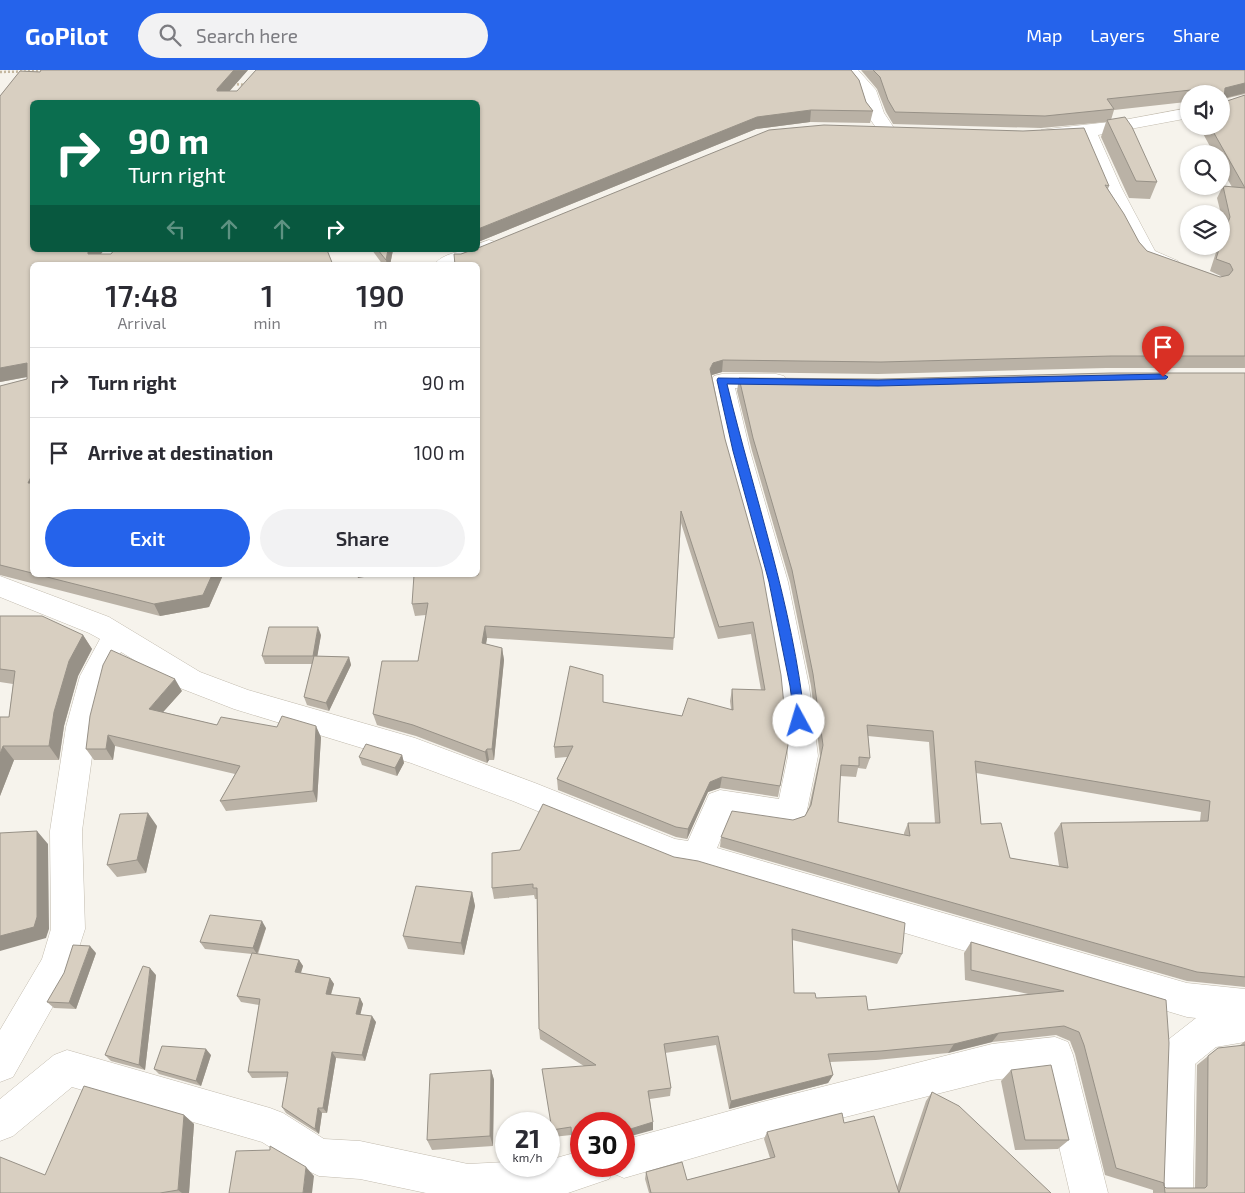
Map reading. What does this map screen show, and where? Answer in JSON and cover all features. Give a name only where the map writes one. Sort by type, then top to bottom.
[{"type":"street","points":[[848,70],[867,90],[875,113],[887,130]]},
{"type":"street","points":[[1031,135],[1087,131],[1148,123],[1180,115]]},
{"type":"street","points":[[861,130],[906,131]]},
{"type":"street","points":[[1087,131],[1111,186],[1146,254],[1150,258],[1190,273]]},
{"type":"street","points":[[480,250],[507,238]]},
{"type":"street","points":[[451,262],[474,252]]},
{"type":"street","points":[[698,857],[720,804],[791,815],[803,756],[796,686],[775,582],[738,451],[722,380],[800,382]]},
{"type":"street","points":[[0,586],[99,625],[190,680],[235,698],[415,751],[524,792],[674,853],[698,857],[1186,1000],[1245,1006]]},
{"type":"street","points":[[0,1064],[57,966],[68,929],[66,831],[81,727],[94,676],[116,634]]},
{"type":"street","points":[[1174,1193],[1177,1056],[1209,1030],[1245,1025]]},
{"type":"street","points":[[635,1156],[762,1120],[992,1062],[1055,1055],[1088,1193]]},
{"type":"street","points":[[0,1123],[67,1068],[270,1126],[319,1157],[360,1160],[468,1183],[550,1179],[570,1173]]},
{"type":"path","points":[[0,72],[53,71]]},
{"type":"path","points":[[228,84],[246,85]]},
{"type":"building","points":[[41,70],[234,70],[217,91],[237,91],[256,70],[851,70],[859,80],[866,102],[873,111],[811,110],[757,117],[480,228],[480,100],[30,100],[30,252],[111,254],[112,252],[328,252],[332,262],[30,262],[30,479],[28,483],[30,483],[30,572],[0,565],[0,386],[27,379],[27,363],[0,368],[0,96],[20,71],[40,72]]},
{"type":"building","points":[[873,70],[1245,70],[1245,83],[1230,87],[1230,85],[1180,85],[1180,91],[1107,99],[1114,109],[1045,116],[895,112],[888,100],[880,77]]},
{"type":"building","points":[[1245,95],[1245,188],[1230,161],[1230,145],[1221,145],[1215,135],[1230,135],[1230,100]]},
{"type":"building","points":[[1125,117],[1132,127],[1157,182],[1136,181],[1107,120]]},
{"type":"building","points":[[824,125],[1023,131],[1084,128],[1109,186],[1105,185],[1139,242],[1147,251],[1220,277],[1229,275],[1233,270],[1230,264],[1216,259],[1217,255],[1230,255],[1230,205],[1227,205],[1225,195],[1230,195],[1230,187],[1245,188],[1245,356],[1111,356],[881,362],[723,360],[713,363],[710,369],[725,439],[762,570],[781,675],[788,745],[780,786],[722,777],[710,782],[688,829],[676,827],[557,779],[573,746],[554,747],[570,666],[603,675],[603,702],[682,716],[688,698],[733,710],[732,689],[765,690],[753,622],[719,627],[681,511],[674,638],[485,626],[482,643],[502,648],[492,749],[487,749],[485,752],[413,725],[373,714],[382,661],[418,661],[428,603],[412,604],[414,577],[480,577],[480,262],[455,262],[454,254],[480,252],[480,247],[769,130]]},
{"type":"building","points":[[380,252],[388,252],[386,260]]},
{"type":"building","points":[[1111,373],[1245,373],[1245,977],[1197,972],[721,837],[732,811],[793,820],[805,816],[811,805],[823,745],[813,674],[792,570],[753,438],[739,378],[881,379]],"holes":[[[867,725],[933,731],[940,823],[908,823],[910,836],[838,822],[841,765],[859,766],[859,757],[870,758]],[[975,761],[1210,801],[1208,821],[1061,823],[1068,868],[1010,858],[1001,823],[981,824]]]},
{"type":"building","points":[[47,577],[211,577],[203,595],[154,604]]},
{"type":"building","points":[[0,616],[42,616],[83,635],[69,661],[54,712],[49,746],[3,746],[0,754],[0,717],[9,717],[15,671],[0,669]]},
{"type":"building","points":[[269,627],[318,627],[313,656],[262,656]]},
{"type":"building","points":[[111,650],[175,679],[149,709],[217,725],[221,717],[277,727],[282,716],[316,726],[313,791],[220,801],[240,766],[108,735],[106,749],[86,749],[90,716],[103,665]]},
{"type":"building","points":[[314,656],[349,657],[326,703],[304,697]]},
{"type":"building","points":[[366,744],[402,755],[395,768],[359,757]]},
{"type":"building","points":[[543,804],[674,857],[698,861],[905,923],[902,954],[792,929],[794,993],[815,993],[816,998],[866,996],[868,1010],[1064,991],[971,970],[971,942],[1166,1000],[1169,1043],[1164,1184],[1116,1168],[1084,1045],[1079,1032],[1064,1026],[999,1033],[954,1044],[828,1054],[833,1075],[731,1101],[718,1036],[664,1044],[671,1088],[648,1091],[653,1122],[635,1128],[635,1112],[570,1112],[570,1127],[560,1129],[560,1112],[549,1112],[542,1069],[596,1065],[539,1029],[537,888],[533,888],[533,884],[492,888],[492,853],[520,850]]},
{"type":"building","points":[[148,813],[137,860],[107,865],[120,814]]},
{"type":"building","points":[[37,831],[37,917],[34,927],[0,936],[0,833]]},
{"type":"building","points":[[416,886],[472,892],[461,943],[403,936]]},
{"type":"building","points":[[210,915],[262,921],[253,948],[200,942]]},
{"type":"building","points":[[73,945],[90,946],[69,1003],[47,1002],[64,973]]},
{"type":"building","points":[[252,953],[299,960],[295,972],[330,978],[326,994],[360,998],[356,1014],[372,1016],[362,1055],[332,1052],[323,1108],[318,1108],[315,1129],[282,1107],[288,1072],[248,1072],[260,999],[237,996]]},
{"type":"building","points":[[143,966],[150,968],[139,1065],[105,1055]]},
{"type":"building","points":[[1245,1045],[1245,1193],[1165,1193],[1164,1186],[1166,1188],[1205,1188],[1207,1186],[1208,1056],[1218,1048]]},
{"type":"building","points":[[162,1046],[206,1049],[196,1081],[154,1069]]},
{"type":"building","points":[[1051,1065],[1069,1140],[1025,1140],[1011,1070]]},
{"type":"building","points":[[491,1070],[490,1136],[427,1140],[430,1074]]},
{"type":"building","points":[[84,1086],[184,1115],[178,1190],[160,1193],[0,1193],[0,1157],[45,1175]]},
{"type":"building","points":[[932,1092],[959,1106],[1051,1193],[899,1193]]},
{"type":"building","points":[[842,1113],[844,1123],[874,1116],[899,1193],[651,1193],[646,1172],[682,1162],[687,1180],[775,1157],[767,1132]]},
{"type":"building","points":[[270,1146],[306,1167],[303,1193],[229,1193],[236,1151],[270,1150]]},
{"type":"route","points":[[799,721],[796,686],[775,582],[738,451],[722,380],[878,383],[1163,377]]}]
